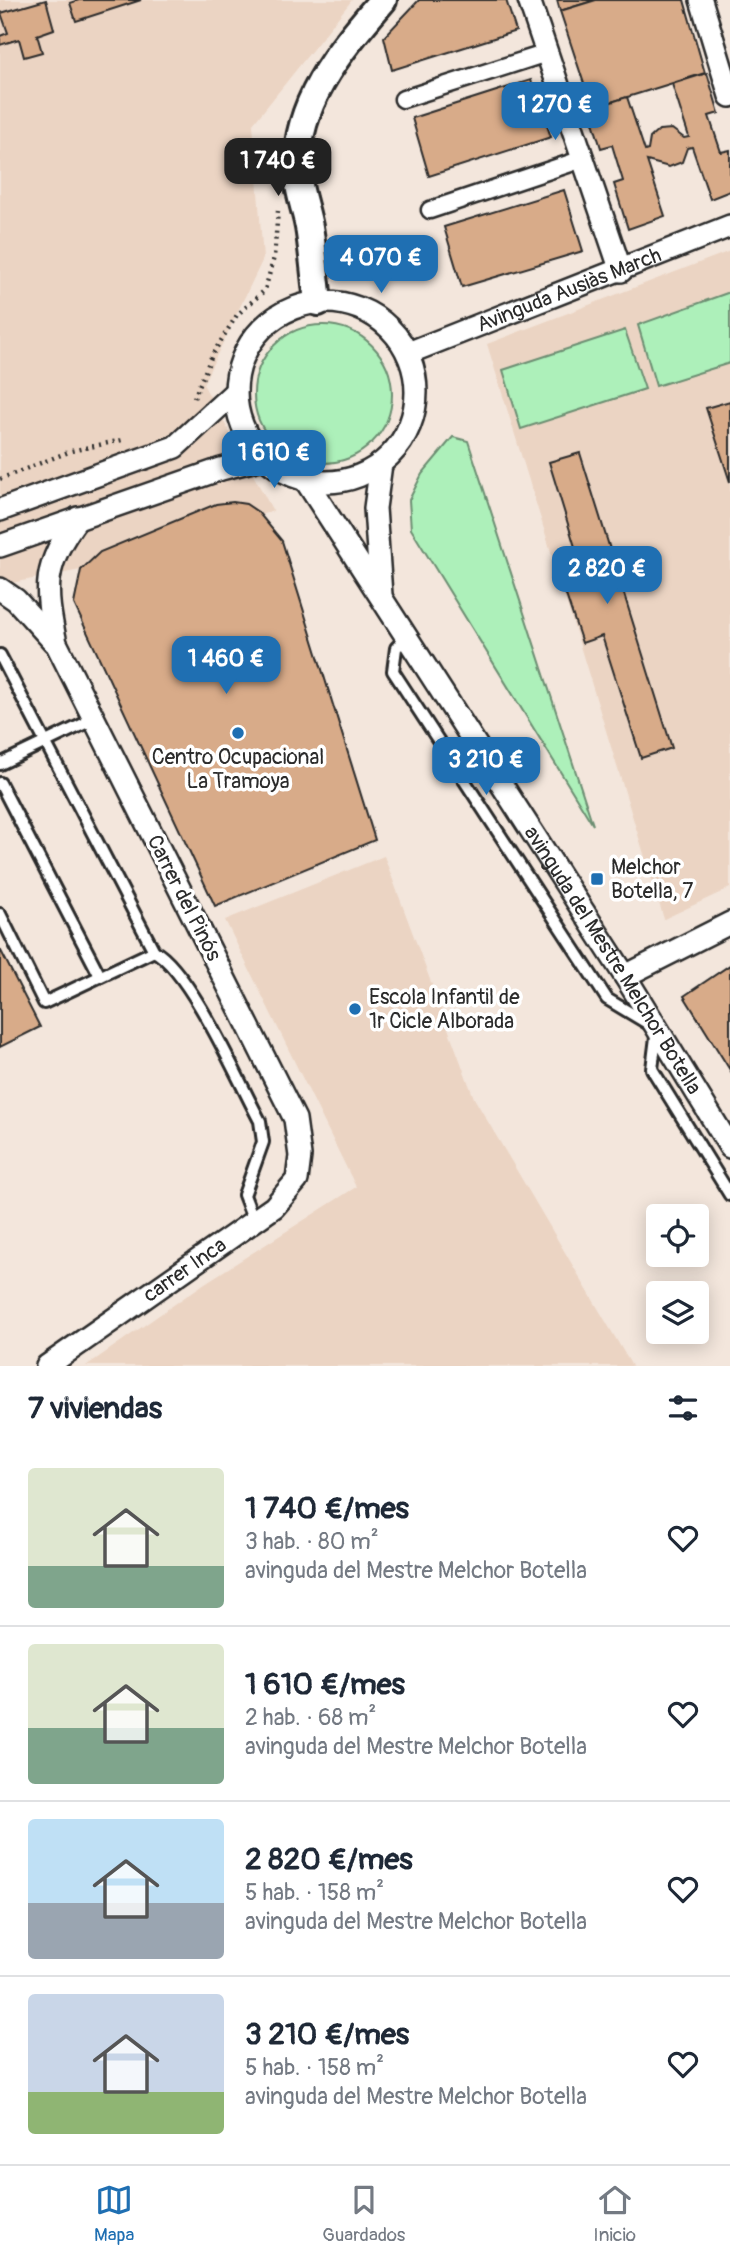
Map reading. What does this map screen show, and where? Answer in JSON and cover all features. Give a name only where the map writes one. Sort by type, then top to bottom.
[{"type":"street","points":[[318,302],[309,228],[298,179],[300,132],[312,100],[342,48],[383,0]]},
{"type":"street","points":[[529,0],[621,271]]},
{"type":"street","points":[[701,0],[730,96]]},
{"type":"street","points":[[403,99],[547,53]]},
{"type":"street","points":[[430,210],[583,159]]},
{"type":"street","name":"Avinguda Ausiàs March","points":[[408,353],[730,226]]},
{"type":"street","points":[[318,302],[350,305],[380,319],[396,334],[408,353],[416,387],[412,422],[400,445],[381,464],[358,477],[332,483],[306,481],[284,472],[264,458],[249,439],[239,416],[236,391],[243,359],[260,331],[276,316],[296,306],[318,302]]},
{"type":"street","points":[[0,510],[175,447],[236,391]]},
{"type":"street","points":[[0,546],[221,469],[264,458]]},
{"type":"street","name":"avinguda del Mestre Melchor Botella","points":[[381,464],[375,508],[381,597]]},
{"type":"street","name":"avinguda del Mestre Melchor Botella","points":[[306,481],[625,976],[730,1147]]},
{"type":"street","name":"Carrer del Pinós","points":[[78,518],[65,535],[48,573],[48,604],[56,643],[295,1119],[300,1156]]},
{"type":"street","name":"Carrer del Pinós","points":[[0,589],[16,600],[56,643]]},
{"type":"street","points":[[625,976],[730,923]]},
{"type":"street","name":"carrer Inca","points":[[47,1366],[274,1207],[297,1180],[300,1156]]},
{"type":"lane","points":[[407,637],[396,648],[393,671],[607,999],[657,1029],[652,1069],[730,1195]]},
{"type":"lane","points":[[0,655],[154,951],[165,957],[186,985],[260,1121],[263,1142],[244,1195],[254,1221]]},
{"type":"lane","points":[[0,764],[94,719]]},
{"type":"lane","points":[[0,783],[100,976]]},
{"type":"lane","points":[[0,914],[44,1003],[154,951]]},
{"type":"path","points":[[190,406],[212,355],[237,314],[265,290],[274,257],[279,201]]},
{"type":"path","points":[[0,479],[71,451],[134,438]]},
{"type":"shaded area","points":[[0,0],[352,0],[253,124],[263,259],[203,384],[273,511],[81,570],[0,585]]},
{"type":"shaded area","points":[[730,251],[730,888],[664,919],[487,344]]},
{"type":"shaded area","points":[[384,856],[474,1098],[632,1366],[86,1366],[205,1283],[356,1187],[225,920]]},
{"type":"green space","points":[[730,292],[730,363],[656,386],[638,325]]},
{"type":"green space","points":[[323,325],[350,330],[372,345],[387,367],[392,394],[387,421],[372,443],[350,458],[323,463],[296,458],[274,443],[259,421],[254,394],[259,367],[274,345],[296,330]]},
{"type":"green space","points":[[625,330],[645,389],[521,429],[503,370]]},
{"type":"green space","points":[[453,437],[468,441],[593,825],[411,529],[409,500],[422,474]]},
{"type":"building","points":[[46,0],[54,29],[37,35],[42,52],[24,57],[19,39],[0,45],[0,36],[8,33],[1,13]]},
{"type":"building","points":[[79,0],[141,0],[76,21],[70,3]]},
{"type":"building","points":[[419,0],[506,0],[516,31],[392,70],[384,37]]},
{"type":"building","points":[[557,0],[596,0],[560,11]]},
{"type":"building","points":[[596,0],[684,0],[705,73],[592,108],[560,11]]},
{"type":"building","points":[[707,73],[719,113],[709,116],[721,152],[730,150],[730,191],[710,199],[692,147],[687,148],[682,162],[669,167],[647,161],[665,216],[628,229],[614,184],[623,181],[612,145],[601,148],[589,109],[627,97],[645,151],[648,150],[650,138],[659,130],[672,129],[684,138],[689,137],[672,84]]},
{"type":"building","points":[[531,80],[551,137],[429,176],[412,118]]},
{"type":"building","points":[[564,190],[583,251],[462,287],[444,227]]},
{"type":"building","points":[[730,401],[730,482],[706,408]]},
{"type":"building","points":[[580,453],[672,748],[641,758],[602,636],[582,643],[561,580],[583,573],[549,462]]},
{"type":"building","name":"Centro Ocupacional La Tramoya","points":[[216,504],[246,504],[258,512],[282,541],[375,840],[215,906],[74,604],[81,570],[100,552]]},
{"type":"building","points":[[0,949],[40,1027],[0,1047]]},
{"type":"building","points":[[730,965],[730,1070],[684,996]]},
{"type":"place","name":"Centro Ocupacional La Tramoya","points":[[238,733]]},
{"type":"place","name":"Melchor Botella, 7","points":[[597,879]]},
{"type":"place","name":"Escola Infantil de 1r Cicle Alborada","points":[[355,1009]]}]
